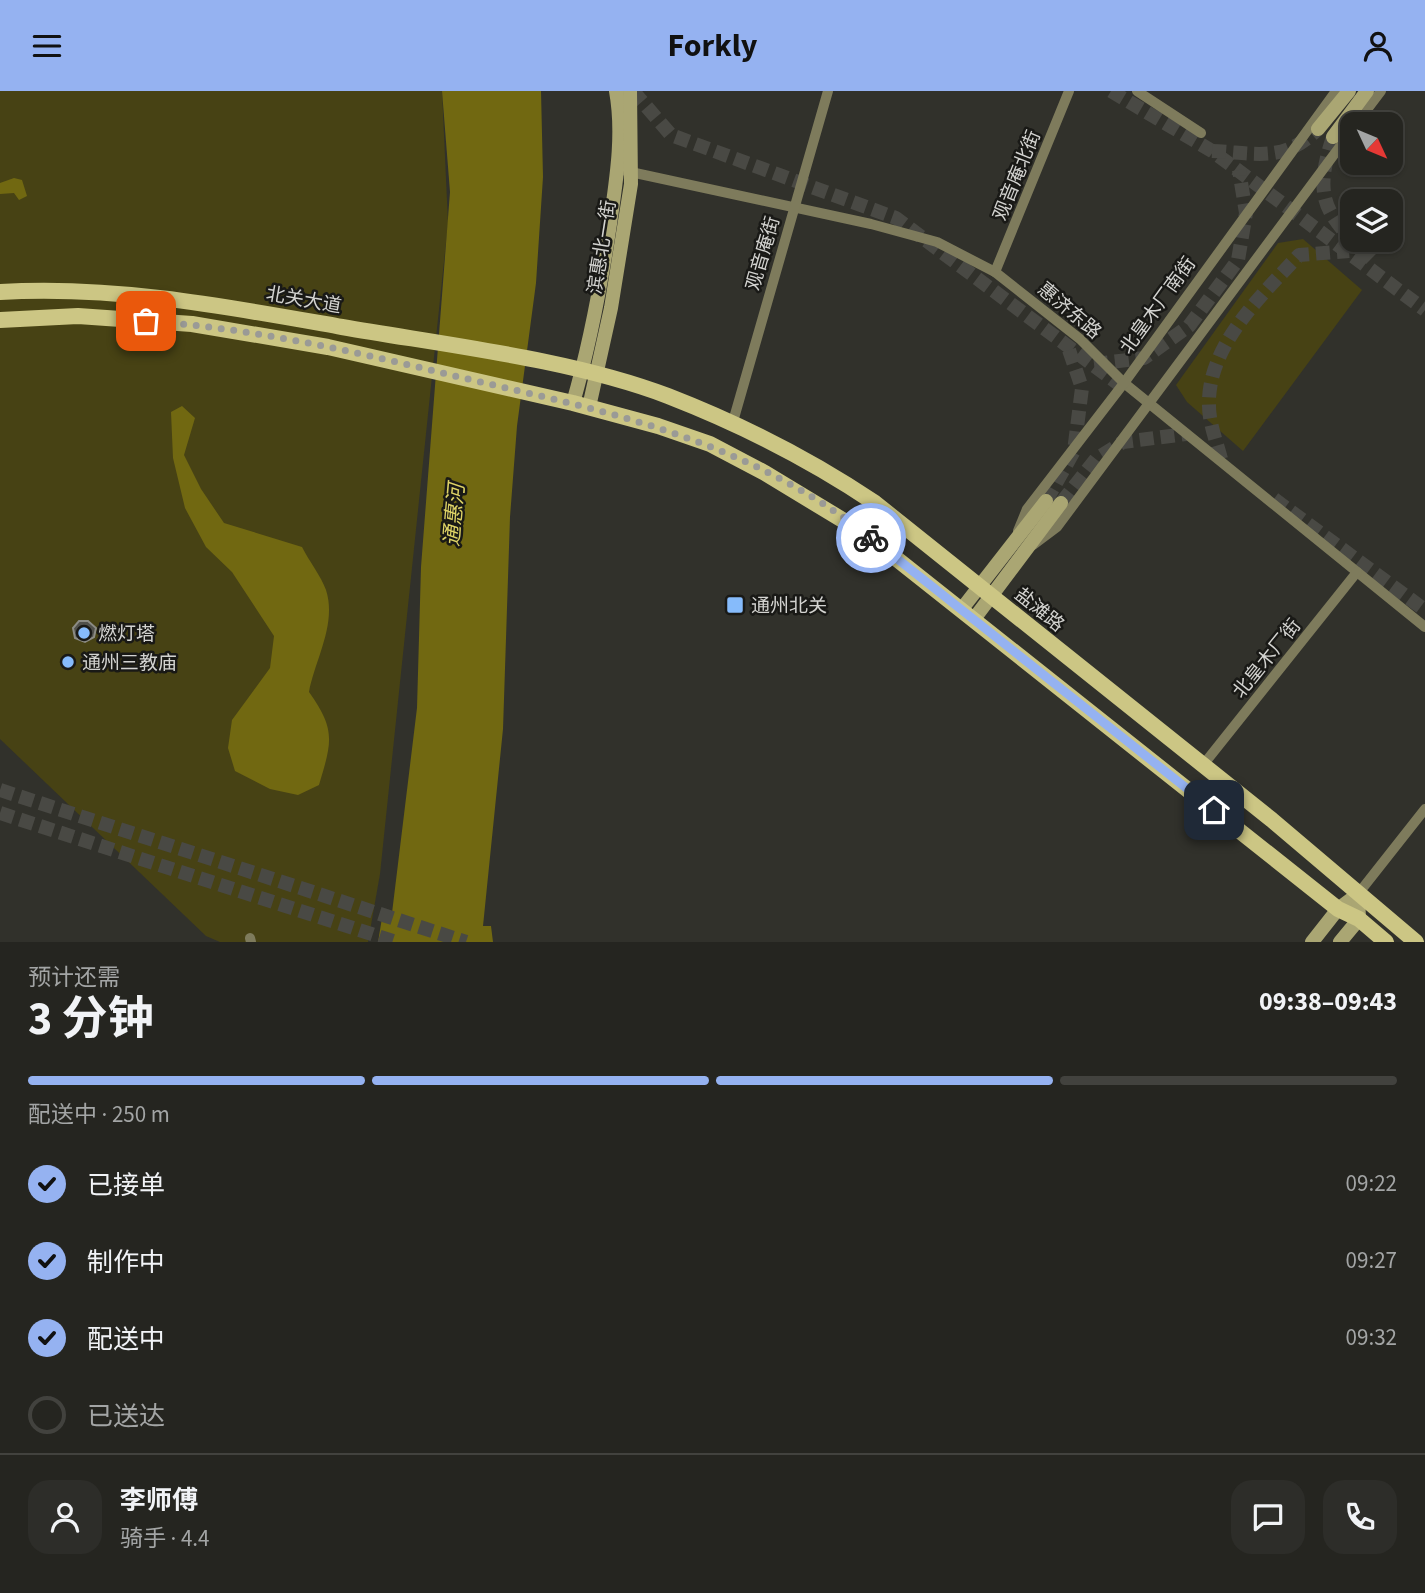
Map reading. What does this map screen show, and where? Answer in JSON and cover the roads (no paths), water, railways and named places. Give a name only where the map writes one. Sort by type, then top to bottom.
[{"type":"main road","name":"北关大道","points":[[0,292],[75,290],[204,302],[554,365],[590,374]]},
{"type":"main road","points":[[0,320],[78,316],[192,324],[364,355],[543,396],[710,444],[765,473],[864,533],[1338,909],[1359,919],[1386,942]]},
{"type":"main road","name":"盐滩路","points":[[590,374],[667,396],[815,465],[859,493],[1203,765],[1416,942]]},
{"type":"street","name":"滨惠北一街","points":[[615,91],[624,171]]},
{"type":"street","name":"滨惠北一街","points":[[581,405],[590,374],[624,171],[630,91]]},
{"type":"street","name":"观音庵街","points":[[732,425],[828,91]]},
{"type":"street","name":"观音庵北街","points":[[995,272],[1069,91]]},
{"type":"street","points":[[1137,91],[1201,133]]},
{"type":"street","name":"北皇木厂南街","points":[[1019,547],[1027,509],[1124,383],[1336,91]]},
{"type":"street","points":[[1318,129],[1349,91]]},
{"type":"street","points":[[1334,137],[1367,91]]},
{"type":"street","points":[[1365,112],[1381,91]]},
{"type":"street","name":"北皇木厂南街","points":[[1019,547],[1057,527],[1340,146]]},
{"type":"street","name":"惠济东路","points":[[624,171],[793,207],[937,242],[995,272],[1080,339],[1124,383],[1425,627]]},
{"type":"street","name":"北皇木厂南街","points":[[967,615],[1054,502]]},
{"type":"street","name":"北皇木厂街","points":[[1203,765],[1357,572]]},
{"type":"street","points":[[1312,942],[1338,909],[1358,894],[1425,809]]},
{"type":"street","points":[[1340,942],[1359,919],[1358,894]]},
{"type":"water","name":"通惠河","points":[[442,91],[541,91],[543,177],[536,283],[517,426],[510,517],[503,729],[483,926],[491,926],[493,942],[378,942],[383,912],[392,913],[417,708],[421,567],[450,192]]},
{"type":"water","points":[[14,178],[22,180],[27,196],[19,200],[14,193],[0,194],[0,183]]},
{"type":"water","points":[[182,406],[195,418],[184,455],[201,489],[224,523],[302,547],[326,590],[329,603],[327,629],[309,692],[324,716],[329,746],[319,785],[298,795],[270,789],[235,771],[228,748],[232,720],[270,668],[274,636],[232,572],[206,547],[185,508],[173,458],[171,412]]},
{"type":"tunnel","points":[[633,91],[671,135],[896,218],[1128,391]]},
{"type":"tunnel","points":[[1111,91],[1212,151],[1425,310]]},
{"type":"tunnel","points":[[1212,151],[1257,154],[1281,151],[1305,140],[1318,129]]},
{"type":"tunnel","points":[[1333,137],[1324,177],[1327,205],[1343,230],[1371,259]]},
{"type":"tunnel","points":[[1094,364],[1144,358],[1189,326],[1238,260],[1246,213],[1239,170]]},
{"type":"tunnel","points":[[1221,459],[1209,406],[1211,384],[1227,343],[1253,305],[1299,255],[1340,252]]},
{"type":"tunnel","points":[[1046,501],[1074,451],[1082,388],[1068,347]]},
{"type":"tunnel","points":[[1061,503],[1096,459],[1123,442],[1186,434]]},
{"type":"tunnel","points":[[1274,499],[1425,610]]},
{"type":"tunnel","points":[[0,790],[466,942]]},
{"type":"tunnel","points":[[0,813],[396,942]]},
{"type":"place","name":"通州北关","points":[[735,605]]},
{"type":"place","name":"燃灯塔","points":[[84,633]]},
{"type":"place","name":"通州三教庙","points":[[68,662]]}]
